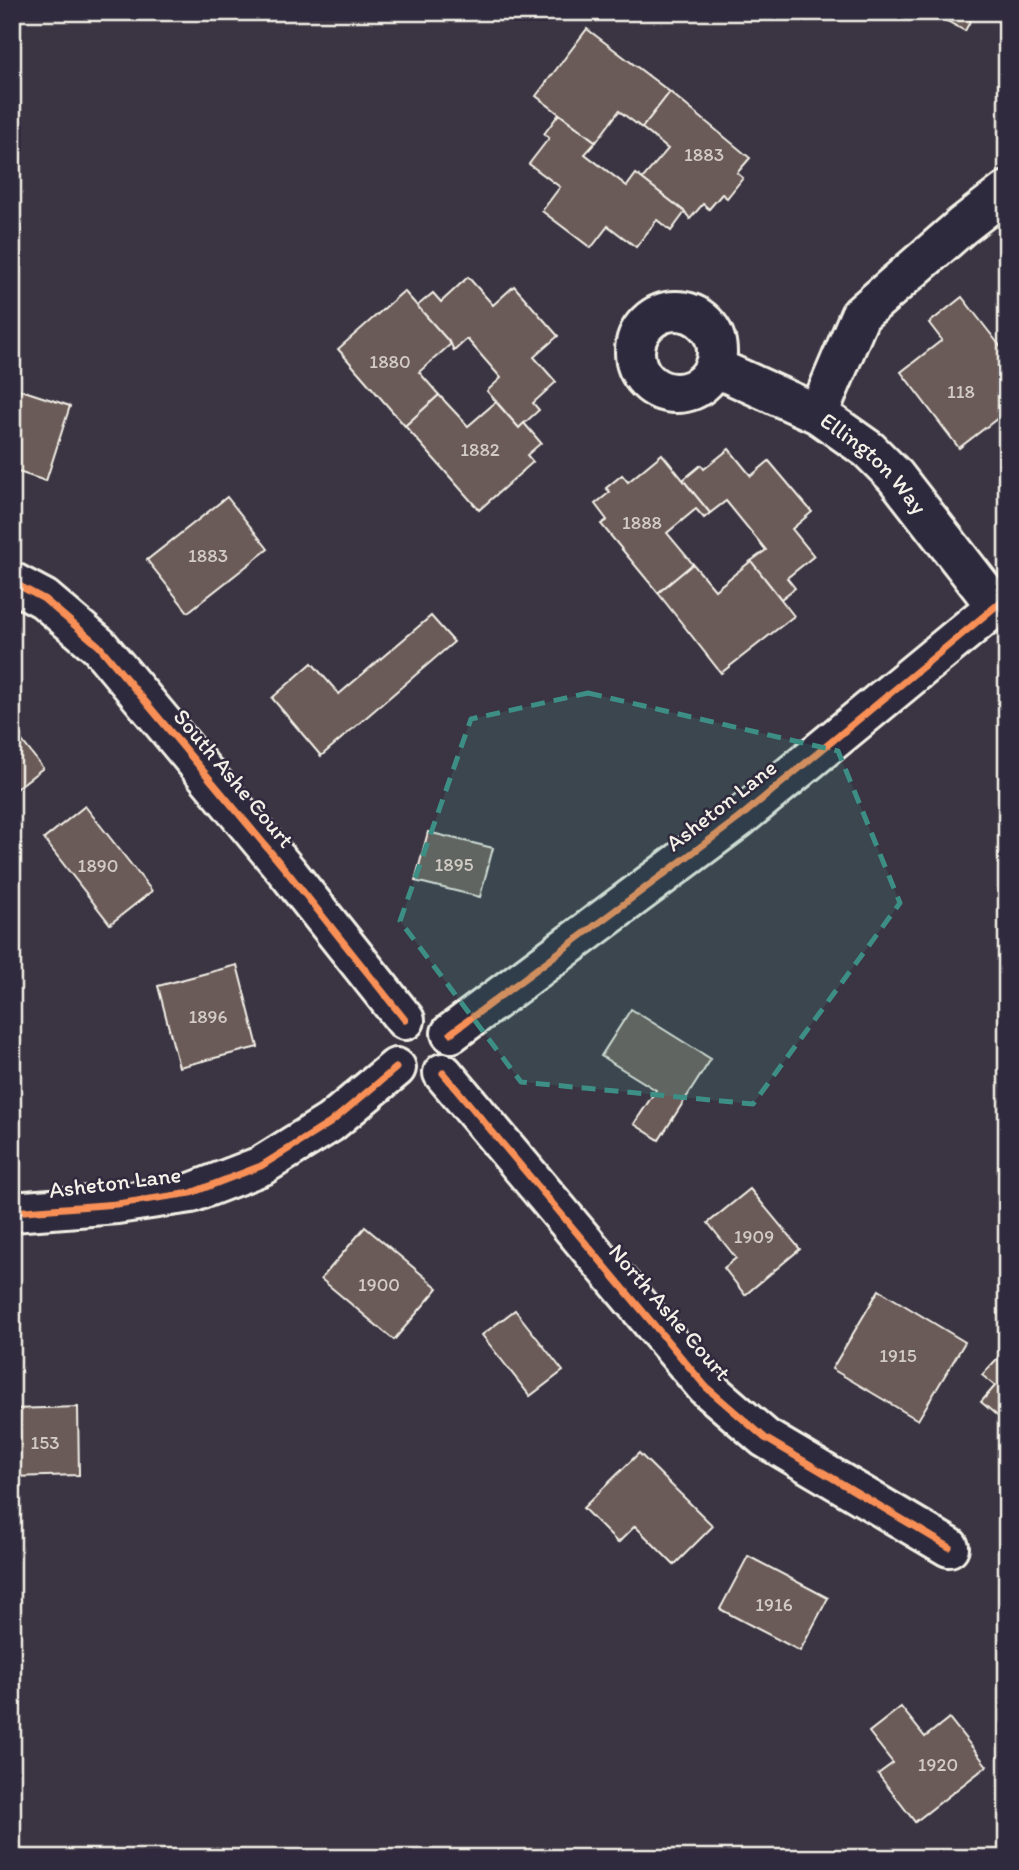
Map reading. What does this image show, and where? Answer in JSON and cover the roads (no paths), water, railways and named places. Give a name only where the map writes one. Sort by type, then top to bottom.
[{"type":"street","points":[[818,414],[860,315],[962,226],[1007,191]]},
{"type":"street","name":"Ellington Way","points":[[714,367],[818,414],[869,450],[895,476],[1001,602]]},
{"type":"street","name":"South Ashe Court","points":[[12,582],[44,599],[99,646],[281,863],[405,1020]]},
{"type":"street","name":"Asheton Lane","points":[[451,1033],[739,818],[1001,602]]},
{"type":"street","points":[[414,1016],[436,1018],[451,1033],[454,1054],[443,1073],[435,1078],[413,1080],[396,1068],[389,1048],[391,1037],[405,1020],[414,1016]]},
{"type":"street","name":"Asheton Lane","points":[[12,1212],[117,1204],[191,1193],[261,1166],[330,1123],[396,1068]]},
{"type":"street","name":"North Ashe Court","points":[[443,1073],[706,1387],[765,1438],[948,1547]]}]
